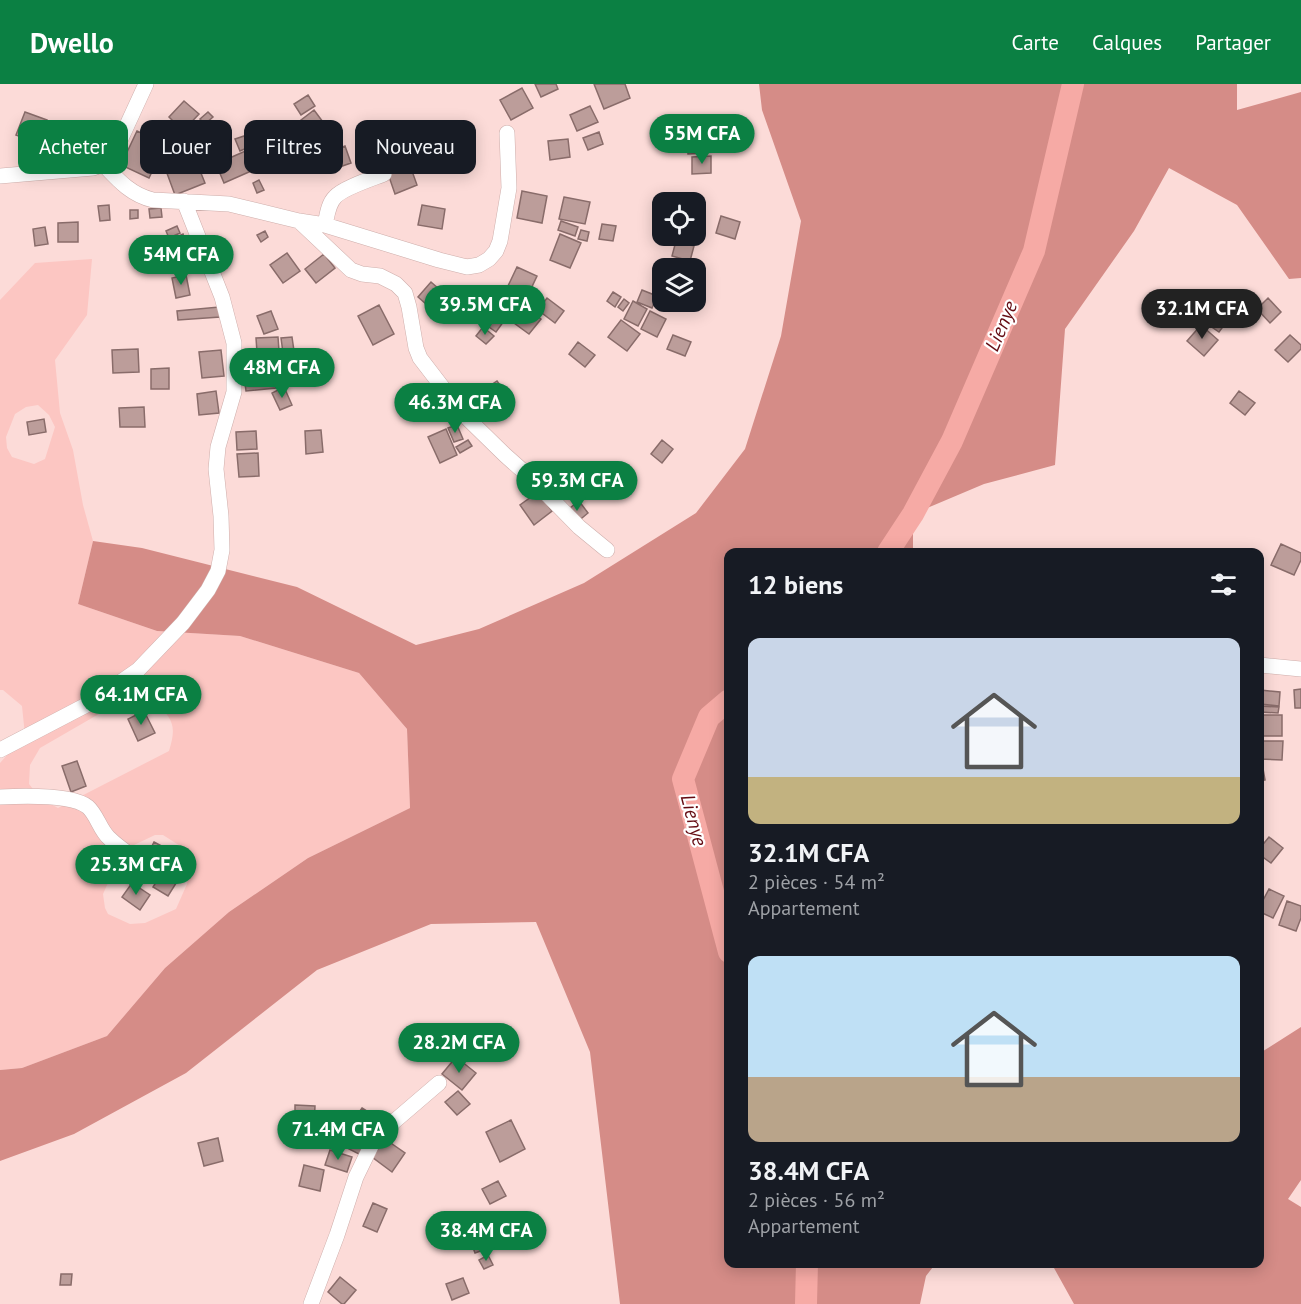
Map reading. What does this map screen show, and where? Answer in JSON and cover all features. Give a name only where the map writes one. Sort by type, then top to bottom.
[{"type":"street","points":[[128,123],[146,84]]},
{"type":"street","points":[[112,174],[141,197],[153,200],[229,204],[325,225],[467,267],[479,265],[489,259],[496,251],[500,241],[508,188],[507,133]]},
{"type":"street","points":[[0,176],[23,174]]},
{"type":"street","points":[[325,225],[330,204],[335,196],[384,174]]},
{"type":"street","points":[[0,750],[92,702],[138,670],[183,623],[208,590],[218,571],[222,539],[216,469],[218,447],[234,392],[234,343],[222,297],[184,201]]},
{"type":"street","points":[[299,220],[351,270],[380,276],[396,284],[405,293],[420,358],[463,414],[579,527],[607,550]]},
{"type":"street","points":[[1264,665],[1301,669]]},
{"type":"street","points":[[0,796],[77,801],[89,808],[109,838],[147,867]]},
{"type":"street","points":[[311,1304],[356,1177],[373,1142],[439,1083]]},
{"type":"shaded area","points":[[759,84],[1237,84],[1237,110],[1301,92],[1301,278],[1289,279],[1237,205],[1169,168],[1134,231],[1065,329],[1055,465],[984,484],[913,514],[913,548],[724,548],[724,1268],[932,1268],[926,1276],[920,1304],[620,1304],[590,1052],[536,922],[431,924],[317,970],[186,1073],[74,1134],[0,1161],[0,1070],[22,1068],[107,1036],[165,968],[229,912],[308,858],[410,808],[407,729],[359,673],[240,636],[157,631],[78,604],[93,541],[142,548],[297,587],[416,645],[479,629],[584,583],[696,513],[745,449],[781,336],[801,221],[762,110]]},
{"type":"shaded area","points":[[92,259],[87,315],[55,360],[60,413],[73,450],[83,505],[93,541],[78,604],[157,631],[240,636],[359,673],[407,729],[410,808],[308,858],[229,912],[165,968],[107,1036],[22,1068],[0,1070],[0,763],[25,735],[22,706],[0,690],[0,300],[35,263]],"holes":[[[38,405],[49,415],[55,427],[45,459],[34,464],[12,457],[7,448],[6,437],[15,414],[26,407]],[[134,698],[154,700],[172,723],[173,735],[169,751],[58,808],[41,799],[29,784],[30,765],[40,748],[111,707]],[[155,835],[163,835],[185,849],[190,862],[187,884],[176,909],[145,923],[130,924],[108,914],[103,894],[112,874],[134,845]]]},
{"type":"shaded area","points":[[1301,1027],[1301,1180],[1288,1199],[1301,1207],[1301,1304],[1074,1304],[1054,1268],[1264,1268],[1264,1050]]},
{"type":"building","points":[[535,84],[556,84],[558,89],[541,97]]},
{"type":"building","points":[[594,84],[625,84],[630,98],[604,109]]},
{"type":"building","points":[[522,88],[533,108],[511,120],[500,100]]},
{"type":"building","points":[[308,95],[315,106],[301,115],[294,104]]},
{"type":"building","points":[[184,101],[199,114],[193,120],[172,120],[169,117]]},
{"type":"building","points":[[590,106],[598,122],[577,131],[570,115]]},
{"type":"building","points":[[314,110],[322,120],[301,120]]},
{"type":"building","points":[[25,112],[47,120],[22,120]]},
{"type":"building","points":[[208,112],[213,117],[210,120],[200,119]]},
{"type":"building","points":[[137,131],[140,132],[140,174],[128,168],[128,150]]},
{"type":"building","points":[[599,132],[603,144],[588,150],[583,138]]},
{"type":"building","points":[[244,136],[244,149],[240,151],[235,139]]},
{"type":"building","points":[[568,139],[570,157],[550,160],[548,141]]},
{"type":"building","points":[[687,140],[706,140],[706,153],[688,154]]},
{"type":"building","points":[[345,146],[351,163],[343,166],[343,147]]},
{"type":"building","points":[[244,152],[244,174],[224,183],[220,174],[232,174],[232,157]]},
{"type":"building","points":[[711,156],[711,173],[692,174],[692,157]]},
{"type":"building","points":[[167,174],[201,174],[205,183],[175,195]]},
{"type":"building","points":[[388,174],[413,174],[417,185],[395,194]]},
{"type":"building","points":[[259,180],[264,190],[257,193],[253,183]]},
{"type":"building","points":[[522,191],[547,196],[542,223],[517,218]]},
{"type":"building","points":[[564,197],[590,202],[585,224],[559,219]]},
{"type":"building","points":[[109,205],[110,220],[100,221],[98,206]]},
{"type":"building","points":[[422,205],[445,209],[442,229],[418,225]]},
{"type":"building","points":[[161,208],[162,217],[150,218],[149,209]]},
{"type":"building","points":[[130,210],[138,210],[138,218],[130,219]]},
{"type":"building","points":[[721,216],[740,222],[735,239],[716,233]]},
{"type":"building","points":[[561,221],[578,227],[575,236],[558,230]]},
{"type":"building","points":[[78,222],[78,242],[58,242],[58,223]]},
{"type":"building","points":[[602,224],[616,226],[613,241],[599,239]]},
{"type":"building","points":[[177,226],[180,233],[169,238],[166,231]]},
{"type":"building","points":[[45,227],[48,244],[35,246],[33,229]]},
{"type":"building","points":[[581,230],[589,232],[587,241],[578,239]]},
{"type":"building","points":[[265,231],[268,237],[261,242],[257,235]]},
{"type":"building","points":[[183,234],[184,238],[171,243],[170,240]]},
{"type":"building","points":[[560,234],[581,243],[570,268],[550,260]]},
{"type":"building","points":[[187,239],[195,259],[172,268],[166,251],[172,249],[171,246]]},
{"type":"building","points":[[675,246],[694,246],[691,258],[672,256]]},
{"type":"building","points":[[287,253],[300,271],[283,283],[270,265]]},
{"type":"building","points":[[324,254],[335,268],[316,283],[305,269]]},
{"type":"building","points":[[517,267],[537,276],[528,295],[508,286]]},
{"type":"building","points":[[186,275],[190,295],[176,298],[172,278]]},
{"type":"building","points":[[431,282],[448,297],[435,312],[418,297]]},
{"type":"building","points":[[642,290],[652,294],[652,308],[637,302]]},
{"type":"building","points":[[613,292],[621,297],[615,307],[607,301]]},
{"type":"building","points":[[1232,296],[1246,315],[1230,327],[1217,307]]},
{"type":"building","points":[[547,298],[564,311],[555,323],[538,310]]},
{"type":"building","points":[[1268,298],[1281,312],[1270,323],[1257,309]]},
{"type":"building","points":[[624,299],[629,303],[623,311],[618,307]]},
{"type":"building","points":[[633,301],[647,309],[638,326],[624,319]]},
{"type":"building","points":[[495,304],[509,314],[496,332],[482,322]]},
{"type":"building","points":[[522,304],[541,319],[529,334],[510,320]]},
{"type":"building","points":[[379,305],[394,334],[373,345],[358,316]]},
{"type":"building","points":[[219,307],[220,317],[178,320],[177,311]]},
{"type":"building","points":[[271,311],[278,329],[264,334],[257,316]]},
{"type":"building","points":[[650,311],[666,319],[657,337],[641,329]]},
{"type":"building","points":[[1209,313],[1225,324],[1219,332],[1203,321]]},
{"type":"building","points":[[621,320],[640,334],[627,351],[608,337]]},
{"type":"building","points":[[1201,325],[1218,340],[1204,356],[1187,341]]},
{"type":"building","points":[[483,327],[494,336],[486,344],[476,336]]},
{"type":"building","points":[[673,335],[691,342],[685,356],[667,349]]},
{"type":"building","points":[[1290,335],[1301,345],[1301,349],[1288,362],[1275,350]]},
{"type":"building","points":[[278,337],[279,351],[257,352],[256,338]]},
{"type":"building","points":[[292,337],[295,358],[284,360],[281,338]]},
{"type":"building","points":[[578,342],[595,355],[585,367],[569,354]]},
{"type":"building","points":[[138,349],[139,372],[113,373],[112,350]]},
{"type":"building","points":[[221,350],[224,376],[202,378],[199,352]]},
{"type":"building","points":[[279,353],[280,360],[271,361],[271,354]]},
{"type":"building","points":[[258,354],[269,354],[269,362],[258,362]]},
{"type":"building","points":[[273,363],[276,388],[246,391],[243,367]]},
{"type":"building","points":[[169,368],[169,389],[151,389],[151,369]]},
{"type":"building","points":[[497,381],[507,395],[495,403],[485,389]]},
{"type":"building","points":[[284,387],[292,405],[280,410],[272,393]]},
{"type":"building","points":[[216,391],[219,413],[199,415],[197,394]]},
{"type":"building","points":[[1239,391],[1255,403],[1245,415],[1230,403]]},
{"type":"building","points":[[144,407],[145,427],[120,427],[119,408]]},
{"type":"building","points":[[44,419],[46,432],[29,435],[27,422]]},
{"type":"building","points":[[457,425],[463,439],[454,442],[448,428]]},
{"type":"building","points":[[446,429],[457,455],[440,463],[428,437]]},
{"type":"building","points":[[321,430],[323,452],[306,454],[305,431]]},
{"type":"building","points":[[256,431],[257,449],[237,450],[236,432]]},
{"type":"building","points":[[468,440],[472,446],[460,453],[456,447]]},
{"type":"building","points":[[662,440],[673,449],[662,463],[651,454]]},
{"type":"building","points":[[258,453],[259,476],[239,477],[237,454]]},
{"type":"building","points":[[538,492],[552,511],[534,525],[520,505]]},
{"type":"building","points":[[579,501],[588,513],[576,523],[566,511]]},
{"type":"building","points":[[1281,544],[1301,553],[1301,560],[1294,575],[1271,565]]},
{"type":"building","points":[[1301,689],[1301,708],[1295,708],[1294,690]]},
{"type":"building","points":[[1264,690],[1280,692],[1279,706],[1264,704]]},
{"type":"building","points":[[1264,706],[1279,707],[1278,713],[1264,712]]},
{"type":"building","points":[[144,711],[155,733],[138,741],[128,719]]},
{"type":"building","points":[[1264,715],[1282,715],[1282,736],[1264,736]]},
{"type":"building","points":[[1264,741],[1283,741],[1282,760],[1264,759]]},
{"type":"building","points":[[77,761],[86,786],[71,792],[62,766]]},
{"type":"building","points":[[1269,837],[1283,848],[1271,863],[1264,858],[1264,843]]},
{"type":"building","points":[[154,842],[171,851],[162,867],[146,858]]},
{"type":"building","points":[[163,871],[178,880],[168,896],[153,887]]},
{"type":"building","points":[[132,883],[150,895],[140,910],[122,897]]},
{"type":"building","points":[[1269,889],[1284,896],[1273,918],[1264,914],[1264,898]]},
{"type":"building","points":[[1287,901],[1301,906],[1301,918],[1296,931],[1279,925]]},
{"type":"building","points":[[456,1057],[476,1073],[462,1090],[442,1074]]},
{"type":"building","points":[[458,1091],[470,1104],[457,1115],[445,1102]]},
{"type":"building","points":[[295,1105],[315,1106],[314,1126],[295,1126]]},
{"type":"building","points":[[362,1108],[376,1117],[366,1133],[351,1124]]},
{"type":"building","points":[[511,1120],[525,1149],[500,1162],[486,1132]]},
{"type":"building","points":[[349,1134],[367,1144],[361,1155],[343,1146]]},
{"type":"building","points":[[218,1138],[223,1161],[204,1166],[198,1143]]},
{"type":"building","points":[[385,1139],[405,1153],[392,1172],[372,1157]]},
{"type":"building","points":[[330,1150],[352,1157],[347,1172],[325,1165]]},
{"type":"building","points":[[304,1165],[324,1170],[320,1191],[299,1186]]},
{"type":"building","points":[[498,1181],[506,1196],[490,1204],[482,1189]]},
{"type":"building","points":[[373,1203],[387,1209],[377,1232],[363,1226]]},
{"type":"building","points":[[482,1238],[486,1249],[475,1253],[471,1242]]},
{"type":"building","points":[[488,1255],[493,1265],[484,1269],[479,1260]]},
{"type":"building","points":[[61,1274],[72,1274],[71,1285],[60,1285]]},
{"type":"building","points":[[340,1277],[356,1290],[344,1304],[328,1292]]},
{"type":"building","points":[[463,1278],[469,1293],[452,1300],[446,1284]]},
{"type":"waterway","name":"Lienye","points":[[891,548],[913,514],[952,441],[1034,251],[1073,84]]},
{"type":"waterway","name":"Lienye","points":[[724,704],[709,717],[683,779],[724,933]]},
{"type":"waterway","name":"Lienye","points":[[806,1304],[807,1268]]}]
